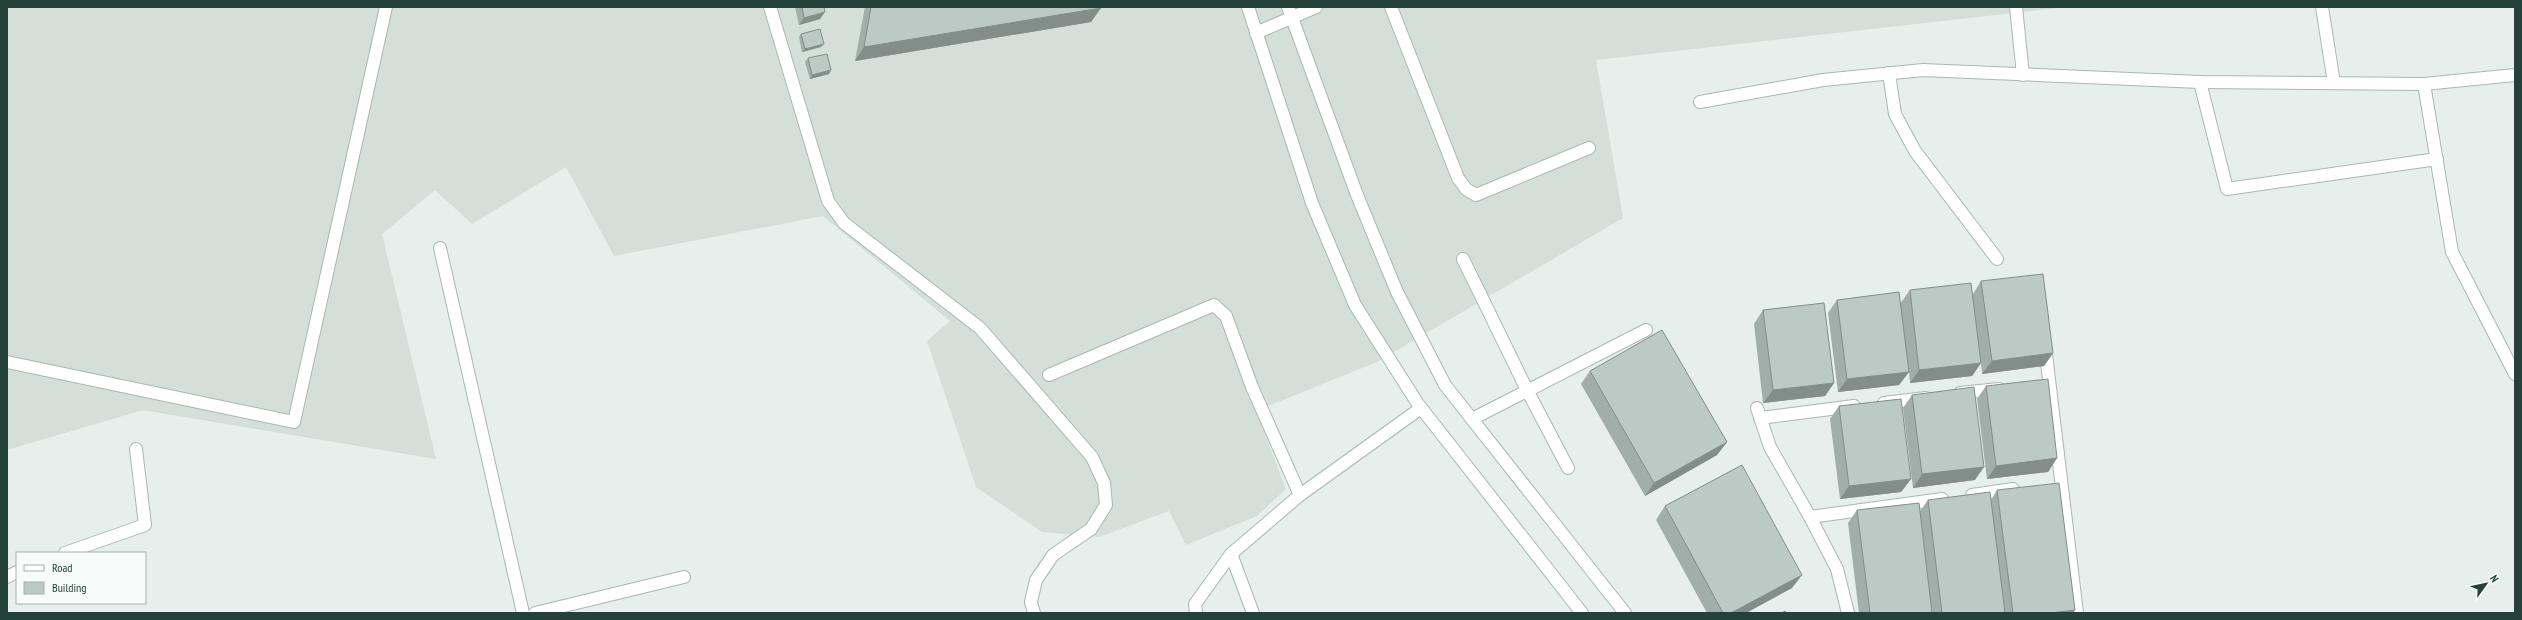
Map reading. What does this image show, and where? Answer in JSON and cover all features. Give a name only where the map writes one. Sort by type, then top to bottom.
[{"type":"street","points":[[7,362],[294,422],[386,7]]},
{"type":"street","points":[[770,7],[828,201],[844,223],[980,328],[1092,457],[1104,483],[1106,505],[1091,529],[1053,555],[1036,580],[1031,602],[1034,613]]},
{"type":"street","points":[[1248,7],[1312,203],[1355,306],[1421,408],[1582,613]]},
{"type":"street","points":[[1256,33],[1290,12],[1316,7]]},
{"type":"street","points":[[1391,7],[1458,178],[1466,189],[1476,195],[1589,148]]},
{"type":"street","points":[[2016,7],[2023,75]]},
{"type":"street","points":[[2322,7],[2334,83]]},
{"type":"street","points":[[1290,12],[1357,195],[1397,292],[1445,385],[1625,613]]},
{"type":"street","points":[[1700,102],[1823,80],[1923,70],[2200,82],[2424,84],[2515,75]]},
{"type":"street","points":[[1890,73],[1895,114],[1915,151],[1997,259]]},
{"type":"street","points":[[2200,82],[2227,189],[2437,159]]},
{"type":"street","points":[[2424,84],[2452,252],[2515,374]]},
{"type":"street","points":[[440,248],[523,613]]},
{"type":"street","points":[[1463,259],[1527,390],[1568,468]]},
{"type":"street","points":[[1049,375],[1214,306],[1218,307],[1226,316],[1252,387],[1300,495]]},
{"type":"street","points":[[1472,419],[1646,330]]},
{"type":"street","points":[[2043,335],[2077,613]]},
{"type":"street","points":[[2033,384],[2049,383]]},
{"type":"street","points":[[1848,613],[1837,569],[1810,517],[1770,447],[1759,413],[2010,387]]},
{"type":"street","points":[[1193,610],[1232,554],[1300,495],[1421,408]]},
{"type":"street","points":[[68,552],[145,525],[136,449]]},
{"type":"street","points":[[2046,485],[2061,483]]},
{"type":"street","points":[[1810,517],[2022,488]]},
{"type":"street","points":[[1232,554],[1253,613]]},
{"type":"street","points":[[7,577],[16,572]]},
{"type":"street","points":[[535,613],[684,577]]},
{"type":"shaded area","points":[[7,7],[2067,7],[1596,60],[1623,218],[1377,362],[1256,411],[1286,489],[1257,516],[1186,545],[1169,511],[1099,537],[1042,532],[976,487],[927,341],[950,321],[823,216],[614,256],[566,167],[472,224],[435,190],[382,234],[436,459],[143,410],[7,450]]},
{"type":"building","points":[[802,7],[824,7],[825,12],[804,18]]},
{"type":"building","points":[[871,7],[1101,7],[1101,8],[864,47]]},
{"type":"building","points":[[820,29],[824,44],[805,49],[801,34]]},
{"type":"building","points":[[827,54],[831,70],[812,75],[808,58]]},
{"type":"building","points":[[2043,274],[2053,353],[1992,361],[1981,281]]},
{"type":"building","points":[[1971,283],[1981,363],[1919,370],[1910,290]]},
{"type":"building","points":[[1899,292],[1909,372],[1847,379],[1837,300]]},
{"type":"building","points":[[1824,303],[1834,383],[1773,390],[1763,310]]},
{"type":"building","points":[[1662,330],[1727,442],[1654,483],[1590,371]]},
{"type":"building","points":[[2048,379],[2057,458],[1996,466],[1986,386]]},
{"type":"building","points":[[1974,387],[1984,467],[1922,474],[1912,395]]},
{"type":"building","points":[[1901,399],[1911,479],[1849,486],[1839,406]]},
{"type":"building","points":[[1742,465],[1802,575],[1731,613],[1723,613],[1665,506]]},
{"type":"building","points":[[2059,483],[2075,610],[2051,613],[2013,613],[1997,490]]},
{"type":"building","points":[[1990,492],[2005,613],[1942,613],[1928,500]]},
{"type":"building","points":[[1919,503],[1932,613],[1870,613],[1857,510]]}]
